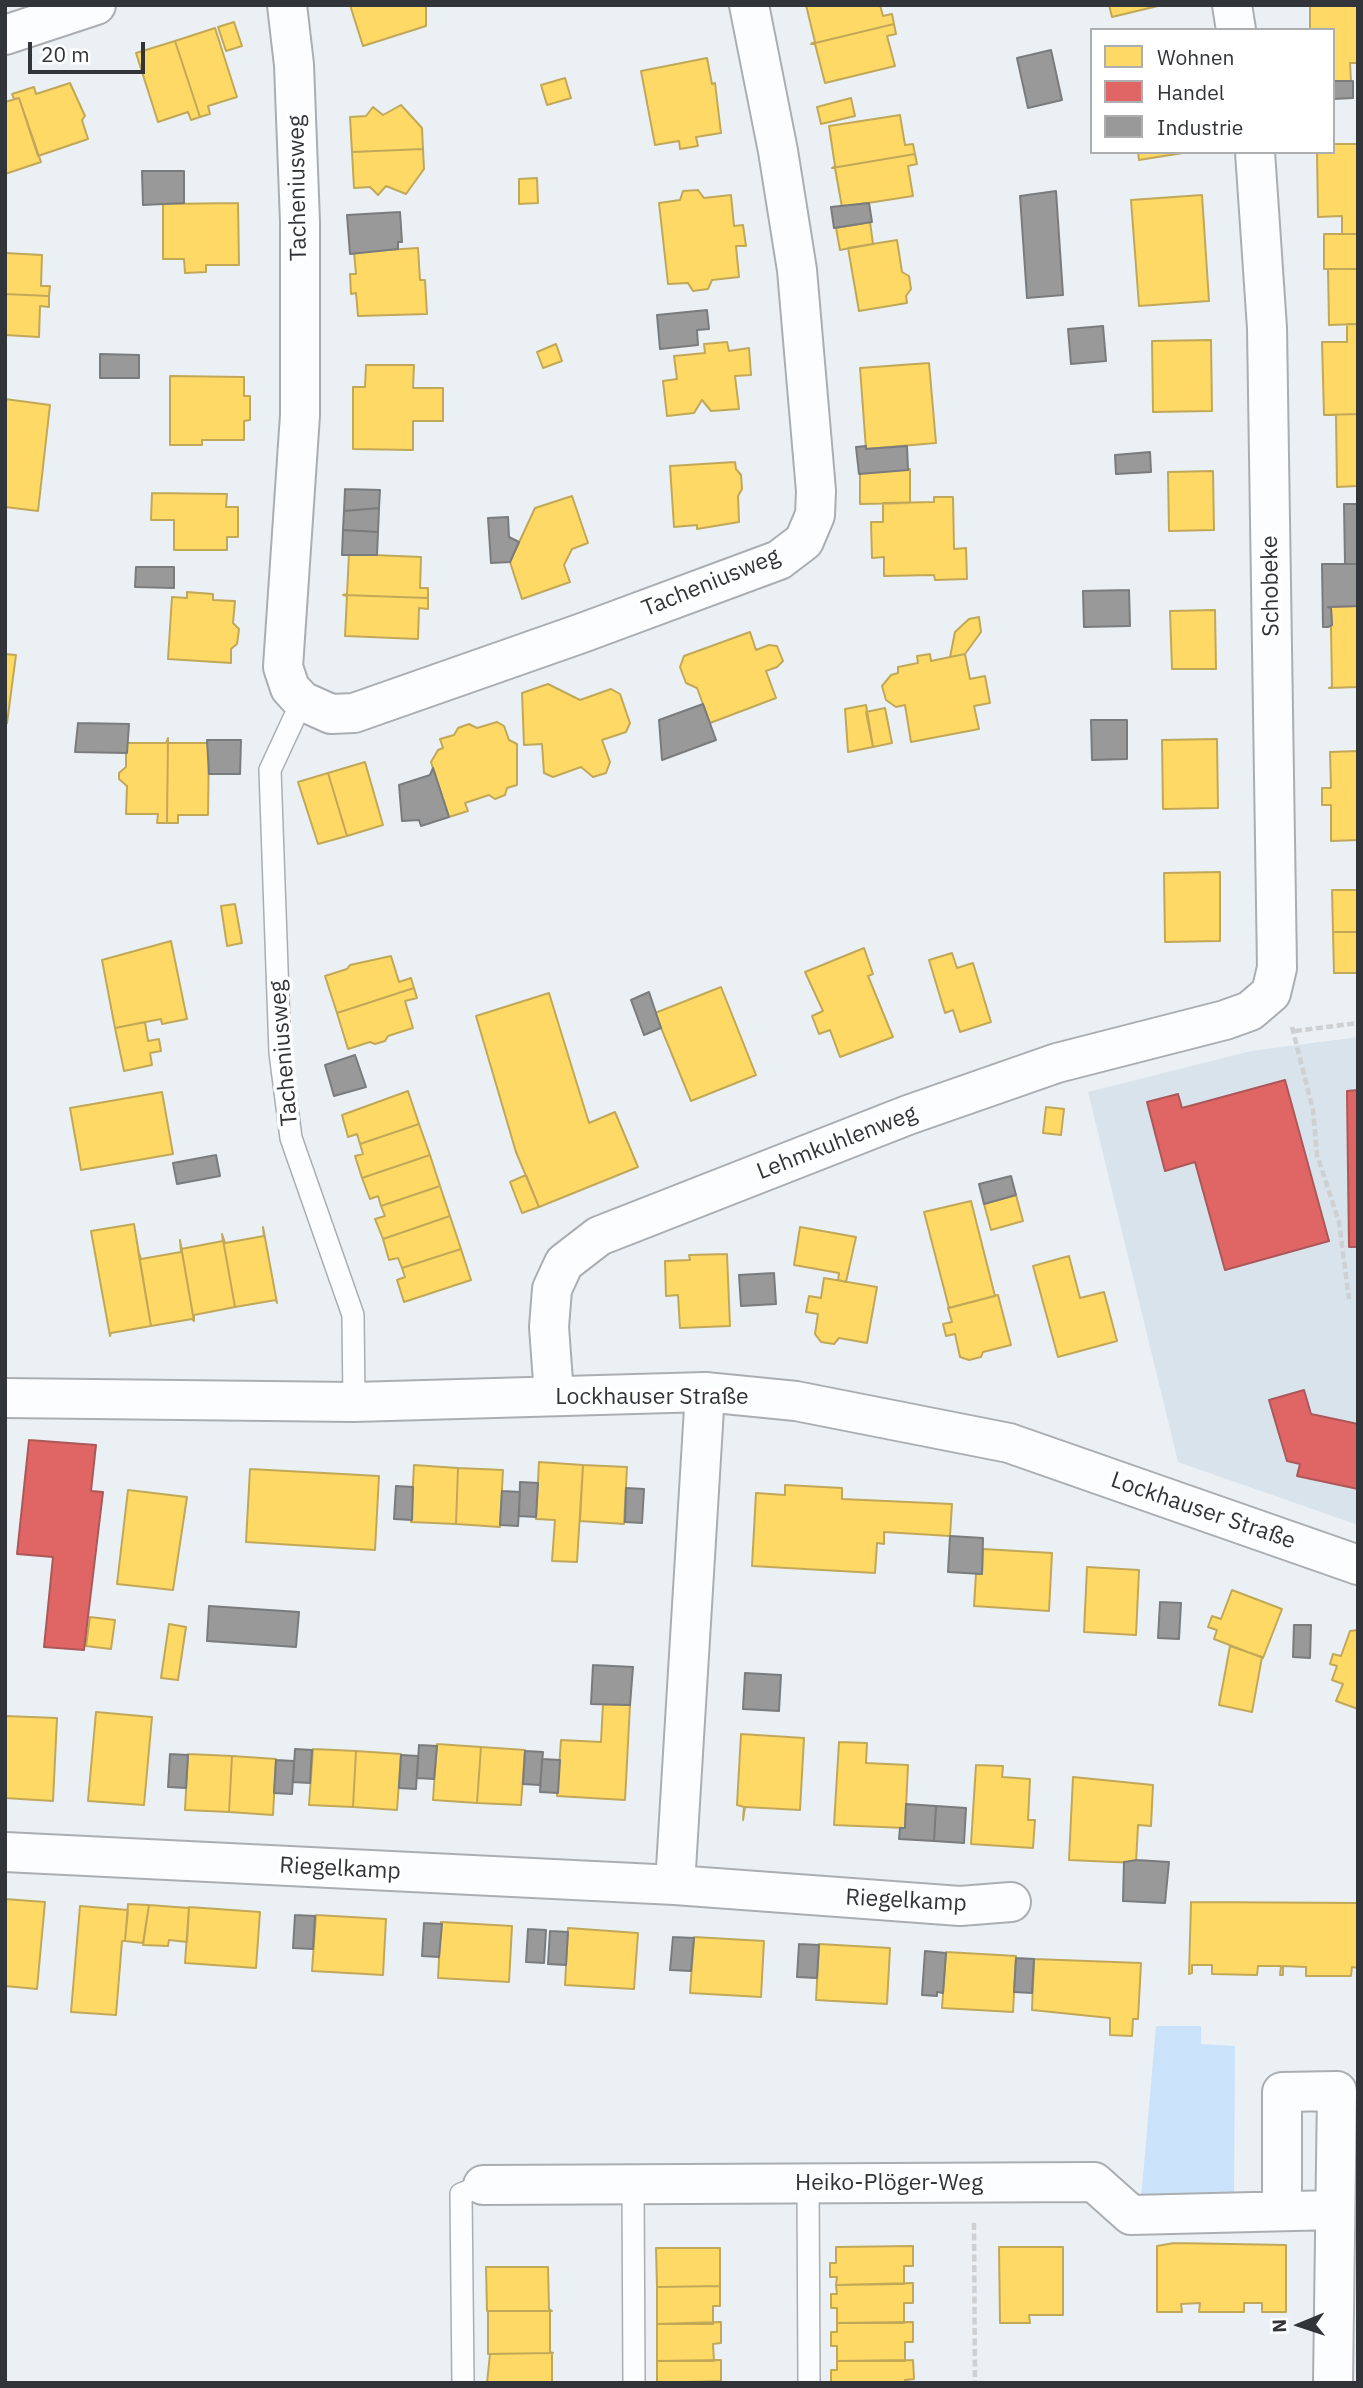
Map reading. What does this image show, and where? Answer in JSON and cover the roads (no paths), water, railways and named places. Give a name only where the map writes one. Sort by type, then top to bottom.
[{"type":"street","points":[[5,35],[96,5]]},
{"type":"street","name":"Tacheniusweg","points":[[287,5],[295,65],[300,222],[300,415],[283,667],[290,688],[302,701],[331,714],[354,713],[779,560],[804,541],[815,515],[817,491],[797,270],[778,151],[749,5]]},
{"type":"street","points":[[1232,5],[1236,28]]},
{"type":"street","name":"Schobeke","points":[[1250,1011],[1271,993],[1276,968],[1267,328],[1255,154]]},
{"type":"street","name":"Lehmkuhlenweg","points":[[554,1395],[549,1327],[552,1289],[564,1263],[599,1236],[908,1115],[1057,1063],[1225,1020],[1250,1011]]},
{"type":"street","points":[[675,1885],[705,1392]]},
{"type":"street","name":"Lockhauser Straße","points":[[5,1398],[354,1402],[705,1392],[796,1401],[1009,1443],[1358,1565]]},
{"type":"street","name":"Riegelkamp","points":[[5,1852],[675,1885],[960,1906],[1011,1902]]},
{"type":"street","points":[[1282,2210],[1282,2092],[1348,2085],[1335,2210],[1333,2383]]},
{"type":"street","name":"Heiko-Plöger-Weg","points":[[483,2185],[1094,2182],[1131,2216],[1335,2210]]},
{"type":"lane","name":"Tacheniusweg","points":[[302,701],[270,770],[280,1053],[291,1138],[353,1315],[354,1402]]},
{"type":"lane","points":[[808,2183],[808,2383]]},
{"type":"lane","points":[[632,2184],[634,2383]]},
{"type":"lane","points":[[463,2383],[461,2194],[483,2185]]}]
